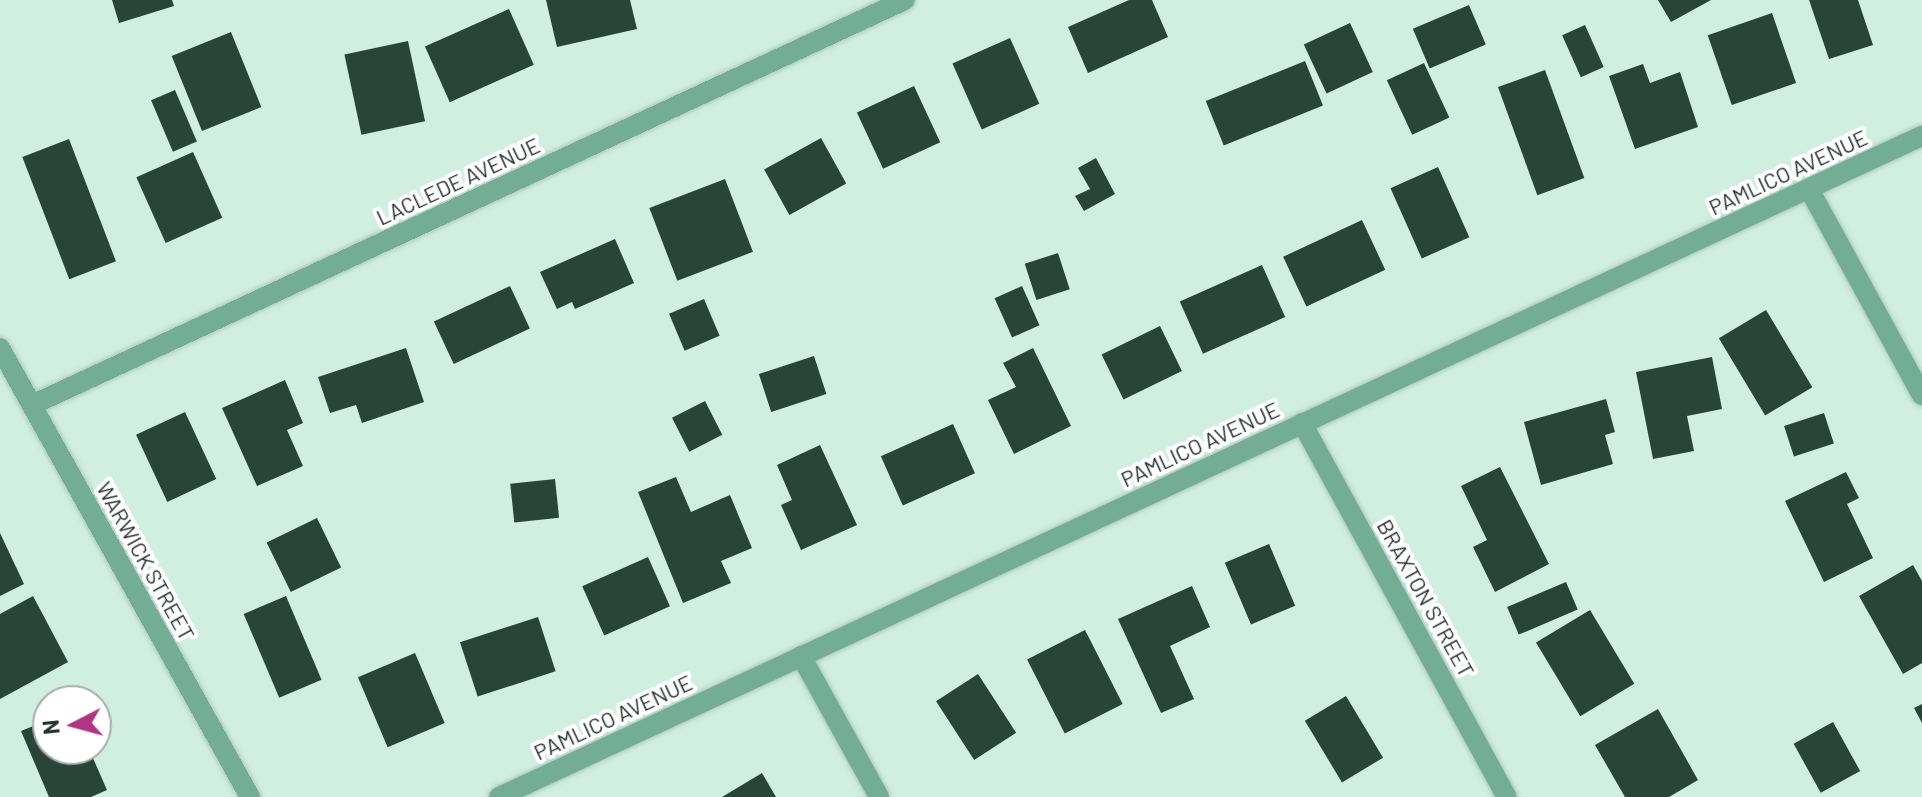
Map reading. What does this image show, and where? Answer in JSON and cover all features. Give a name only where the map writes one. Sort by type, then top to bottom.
[{"type":"street","name":"LACLEDE AVENUE","points":[[32,405],[905,0]]},
{"type":"street","name":"PAMLICO AVENUE","points":[[499,797],[1922,136]]},
{"type":"street","points":[[1809,189],[1922,395]]},
{"type":"street","name":"WARWICK STREET","points":[[0,348],[250,797]]},
{"type":"street","name":"BRAXTON STREET","points":[[1302,423],[1507,797]]},
{"type":"street","points":[[801,656],[879,797]]},
{"type":"building","points":[[112,0],[172,0],[174,6],[119,23]]},
{"type":"building","points":[[546,0],[630,0],[637,29],[557,47]]},
{"type":"building","points":[[1129,0],[1152,0],[1168,37],[1088,73],[1068,27]]},
{"type":"building","points":[[1658,0],[1711,0],[1671,22]]},
{"type":"building","points":[[1809,0],[1858,0],[1873,45],[1829,59]]},
{"type":"building","points":[[1469,5],[1486,45],[1430,68],[1413,29]]},
{"type":"building","points":[[509,9],[534,65],[450,102],[425,46]]},
{"type":"building","points":[[1772,13],[1796,83],[1732,105],[1708,35]]},
{"type":"building","points":[[1350,23],[1373,72],[1327,93],[1304,45]]},
{"type":"building","points":[[1585,25],[1604,67],[1581,77],[1562,35]]},
{"type":"building","points":[[231,32],[261,107],[202,131],[172,56]]},
{"type":"building","points":[[1010,38],[1039,104],[982,129],[952,64]]},
{"type":"building","points":[[408,41],[425,121],[361,135],[344,55]]},
{"type":"building","points":[[1305,61],[1323,106],[1224,146],[1206,101]]},
{"type":"building","points":[[1424,63],[1449,117],[1412,135],[1387,80]]},
{"type":"building","points":[[1643,64],[1650,83],[1680,72],[1698,127],[1635,149],[1609,76]]},
{"type":"building","points":[[1545,70],[1584,178],[1537,195],[1498,87]]},
{"type":"building","points":[[914,86],[940,142],[883,169],[857,113]]},
{"type":"building","points":[[175,90],[197,142],[173,152],[151,100]]},
{"type":"building","points":[[821,138],[846,183],[789,215],[764,170]]},
{"type":"building","points":[[69,139],[116,261],[69,279],[22,157]]},
{"type":"building","points":[[193,152],[222,218],[166,243],[136,177]]},
{"type":"building","points":[[1096,158],[1115,194],[1084,211],[1075,196],[1090,189],[1078,168]]},
{"type":"building","points":[[1438,167],[1469,237],[1422,258],[1390,188]]},
{"type":"building","points":[[725,179],[753,252],[677,281],[649,208]]},
{"type":"building","points":[[1362,220],[1385,270],[1306,307],[1283,257]]},
{"type":"building","points":[[615,239],[634,283],[575,309],[572,302],[557,309],[540,272]]},
{"type":"building","points":[[1058,253],[1070,289],[1036,300],[1025,264]]},
{"type":"building","points":[[1262,265],[1285,317],[1203,354],[1180,302]]},
{"type":"building","points":[[510,286],[530,329],[454,364],[434,321]]},
{"type":"building","points":[[1022,286],[1039,325],[1012,337],[995,298]]},
{"type":"building","points":[[704,299],[720,336],[685,351],[669,314]]},
{"type":"building","points":[[1766,310],[1812,387],[1765,415],[1719,338]]},
{"type":"building","points":[[1160,326],[1182,371],[1123,399],[1102,354]]},
{"type":"building","points":[[406,348],[424,402],[362,423],[356,405],[330,413],[318,377]]},
{"type":"building","points":[[1033,348],[1071,426],[1014,454],[988,400],[1016,387],[1003,363]]},
{"type":"building","points":[[814,356],[826,394],[771,412],[759,374]]},
{"type":"building","points":[[1712,357],[1722,409],[1687,416],[1694,451],[1653,459],[1636,372]]},
{"type":"building","points":[[285,380],[303,423],[287,430],[303,466],[257,486],[222,408]]},
{"type":"building","points":[[1606,399],[1615,432],[1605,435],[1613,464],[1541,485],[1524,422]]},
{"type":"building","points":[[705,401],[722,435],[689,452],[672,418]]},
{"type":"building","points":[[185,412],[216,479],[167,502],[136,435]]},
{"type":"building","points":[[1824,413],[1834,443],[1794,456],[1784,426]]},
{"type":"building","points":[[953,424],[975,473],[903,505],[881,456]]},
{"type":"building","points":[[820,445],[857,525],[801,550],[781,505],[792,500],[777,465]]},
{"type":"building","points":[[1500,467],[1549,564],[1495,592],[1473,547],[1487,540],[1461,486]]},
{"type":"building","points":[[1846,472],[1859,498],[1847,504],[1873,558],[1824,582],[1785,501]]},
{"type":"building","points":[[676,477],[691,512],[730,495],[752,548],[721,561],[731,583],[683,603],[638,492]]},
{"type":"building","points":[[555,479],[559,518],[514,522],[510,484]]},
{"type":"building","points":[[317,518],[341,567],[291,592],[267,543]]},
{"type":"building","points":[[0,533],[24,584],[0,596]]},
{"type":"building","points":[[1269,544],[1295,606],[1251,624],[1225,563]]},
{"type":"building","points":[[648,557],[670,606],[604,636],[582,586]]},
{"type":"building","points":[[1913,565],[1922,581],[1922,663],[1903,674],[1859,596]]},
{"type":"building","points":[[1566,582],[1578,610],[1519,635],[1507,607]]},
{"type":"building","points":[[1192,586],[1210,627],[1170,646],[1194,699],[1161,713],[1118,619]]},
{"type":"building","points":[[33,596],[68,662],[0,699],[0,614]]},
{"type":"building","points":[[286,596],[322,680],[279,698],[244,614]]},
{"type":"building","points":[[1590,610],[1634,684],[1580,716],[1536,642]]},
{"type":"building","points":[[538,617],[556,671],[478,697],[460,642]]},
{"type":"building","points":[[1085,630],[1123,704],[1065,733],[1027,660]]},
{"type":"building","points":[[415,653],[445,723],[388,747],[358,677]]},
{"type":"building","points":[[978,674],[1016,733],[974,760],[936,701]]},
{"type":"building","points":[[1346,696],[1383,758],[1342,782],[1305,721]]},
{"type":"building","points":[[1922,704],[1922,723],[1914,708]]},
{"type":"building","points":[[1658,709],[1698,780],[1669,797],[1625,797],[1595,745]]},
{"type":"building","points":[[1833,722],[1860,771],[1821,793],[1794,744]]},
{"type":"building","points":[[32,727],[32,757],[21,731]]},
{"type":"building","points":[[35,765],[96,765],[107,790],[91,797],[49,797]]},
{"type":"building","points":[[762,773],[776,797],[722,797]]}]
